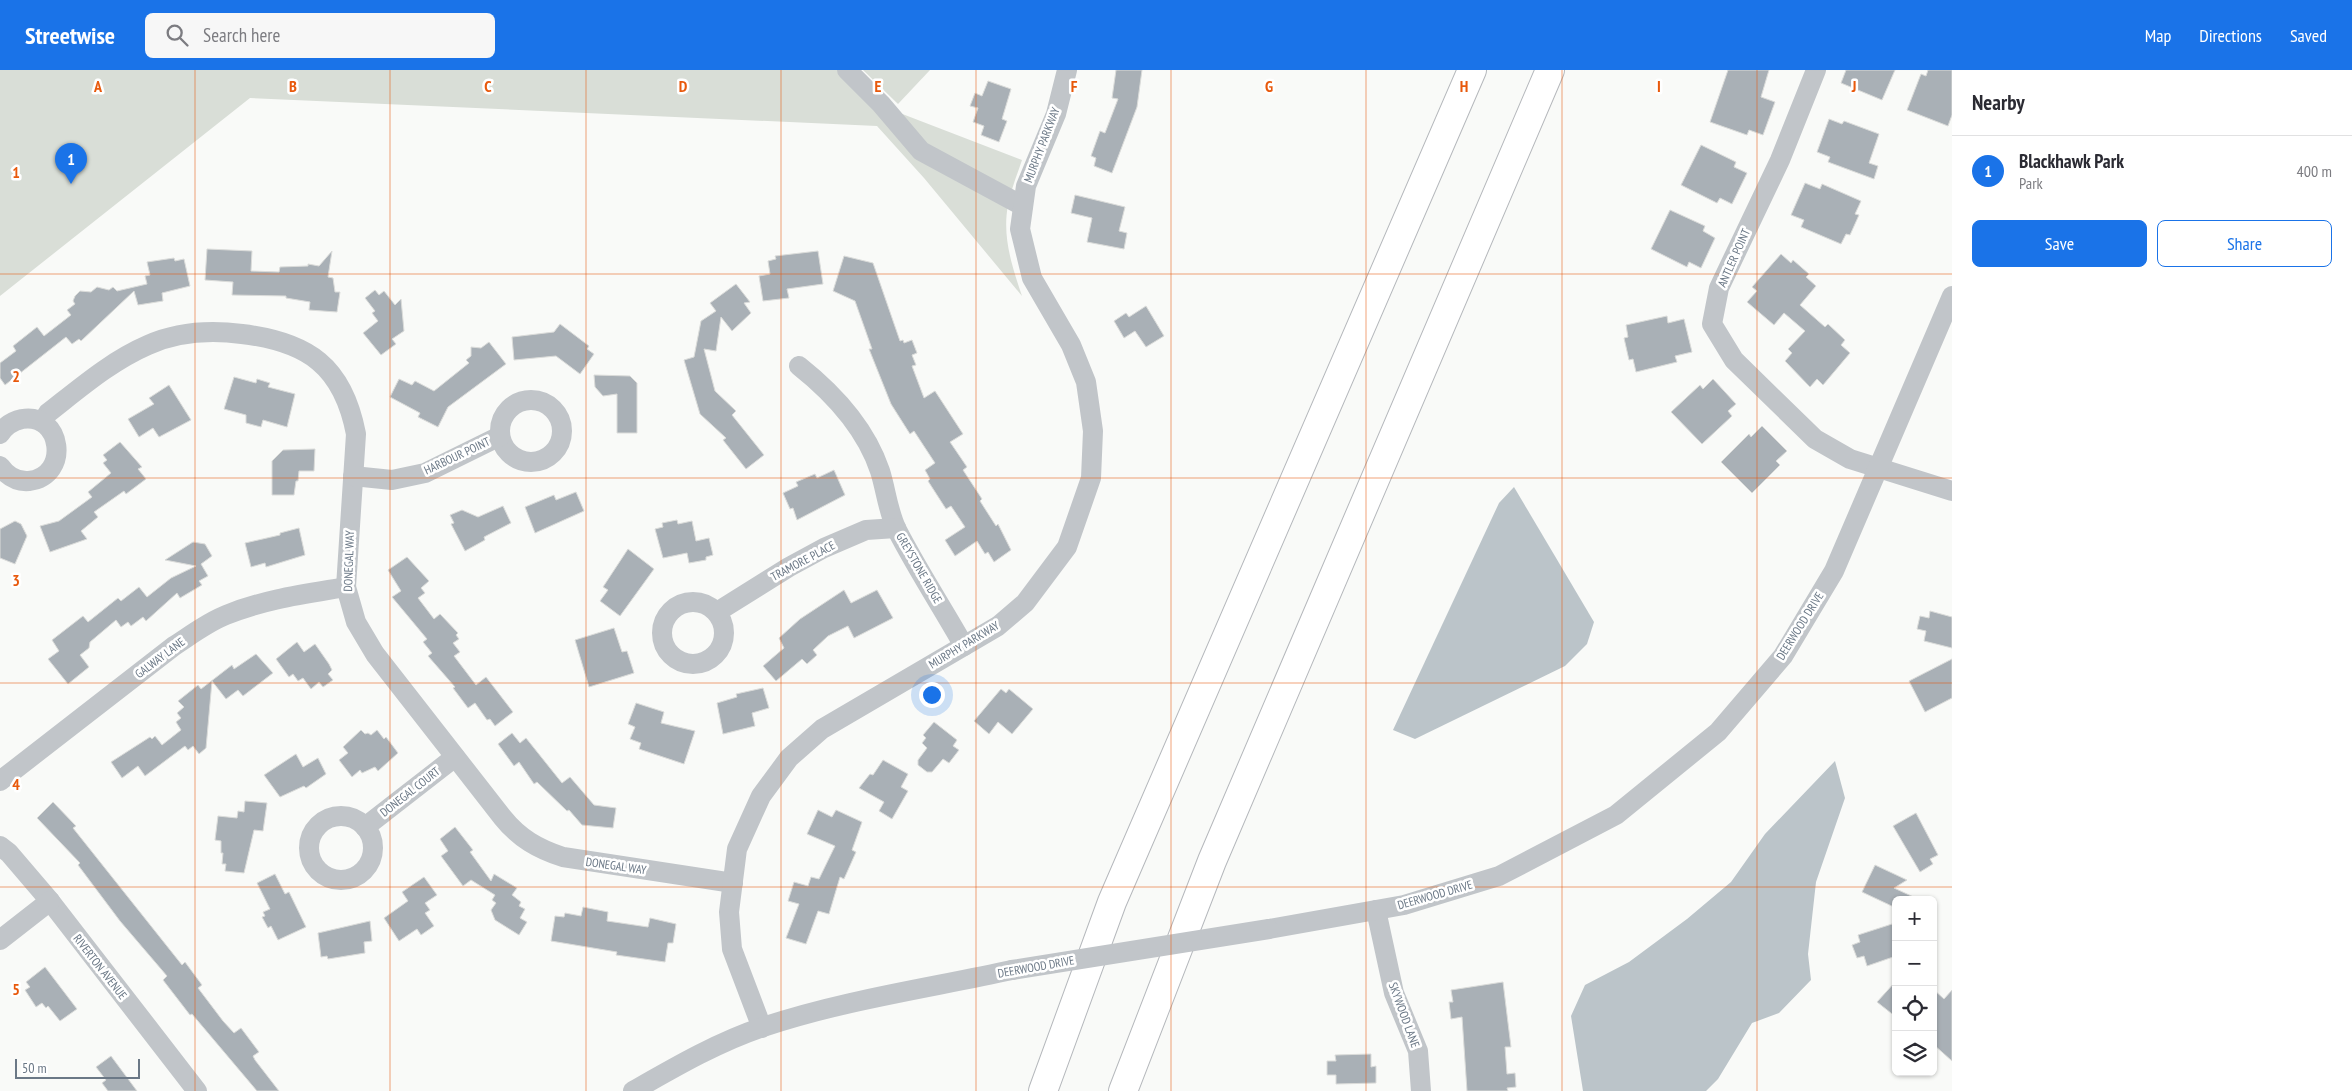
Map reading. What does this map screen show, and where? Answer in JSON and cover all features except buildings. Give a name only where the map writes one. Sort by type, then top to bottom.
[{"type":"highway","points":[[1043,1091],[1112,902],[1472,70]]},
{"type":"highway","points":[[1123,1091],[1212,861],[1550,70]]},
{"type":"street","points":[[847,70],[881,104],[921,151],[1023,206]]},
{"type":"street","name":"MURPHY PARKWAY","points":[[762,1028],[732,950],[729,912],[737,849],[761,796],[789,758],[822,729],[998,626],[1025,603],[1067,548],[1091,478],[1093,431],[1086,382],[1071,345],[1032,278],[1020,228],[1026,186],[1056,114],[1067,70]]},
{"type":"street","name":"ANTLER POINT","points":[[1816,70],[1780,160],[1719,288],[1712,324],[1734,360],[1815,439],[1850,459],[1952,491]]},
{"type":"street","name":"DEERWOOD DRIVE","points":[[634,1091],[690,1059],[762,1028],[833,1008],[1012,970],[1269,929],[1404,905],[1499,876],[1616,815],[1718,732],[1782,656],[1834,571],[1952,296]]},
{"type":"street","name":"DONEGAL WAY","points":[[42,422],[48,413],[117,360],[150,344],[184,334],[220,332],[272,338],[292,344],[310,354],[326,368],[342,389],[351,408],[356,434],[346,588],[350,605],[365,639],[509,826],[526,840],[543,850],[572,859],[733,883]]},
{"type":"street","name":"GREYSTONE RIDGE","points":[[799,366],[823,385],[852,420],[868,444],[880,470],[896,528],[964,646]]},
{"type":"street","points":[[0,434],[8,425],[16,420],[33,419],[42,422],[49,428],[57,444],[58,453],[51,470],[45,476],[28,481],[10,477],[0,466]]},
{"type":"street","name":"HARBOUR POINT","points":[[354,476],[392,480],[425,473],[500,436]]},
{"type":"street","name":"TRAMORE PLACE","points":[[717,612],[789,566],[824,548],[866,530],[896,528]]},
{"type":"street","name":"GALWAY LANE","points":[[0,781],[174,646],[199,629],[225,615],[267,601],[346,588]]},
{"type":"street","name":"DONEGAL COURT","points":[[365,827],[455,757]]},
{"type":"street","name":"RIVERTON AVENUE","points":[[0,846],[9,853],[50,901],[197,1091]]},
{"type":"street","points":[[0,940],[50,901]]},
{"type":"street","name":"SKYWOOD LANE","points":[[1376,910],[1394,994],[1418,1051],[1421,1091]]},
{"type":"shaded area","points":[[0,70],[842,70],[866,100],[1022,160],[1009,199],[1006,228],[1009,251],[1022,296],[924,178],[877,126],[250,98],[0,296]]},
{"type":"shaded area","points":[[863,70],[930,70],[898,104]]},
{"type":"shaded area","points":[[1514,487],[1594,622],[1587,644],[1565,666],[1415,739],[1393,730],[1499,503]]},
{"type":"shaded area","points":[[1835,761],[1845,798],[1816,882],[1808,954],[1811,980],[1779,1013],[1752,1023],[1718,1079],[1706,1091],[1583,1091],[1571,1016],[1585,985],[1629,962],[1687,919],[1731,882],[1765,834]]},
{"type":"place","name":"Blackhawk Park","points":[[71,184]]}]
